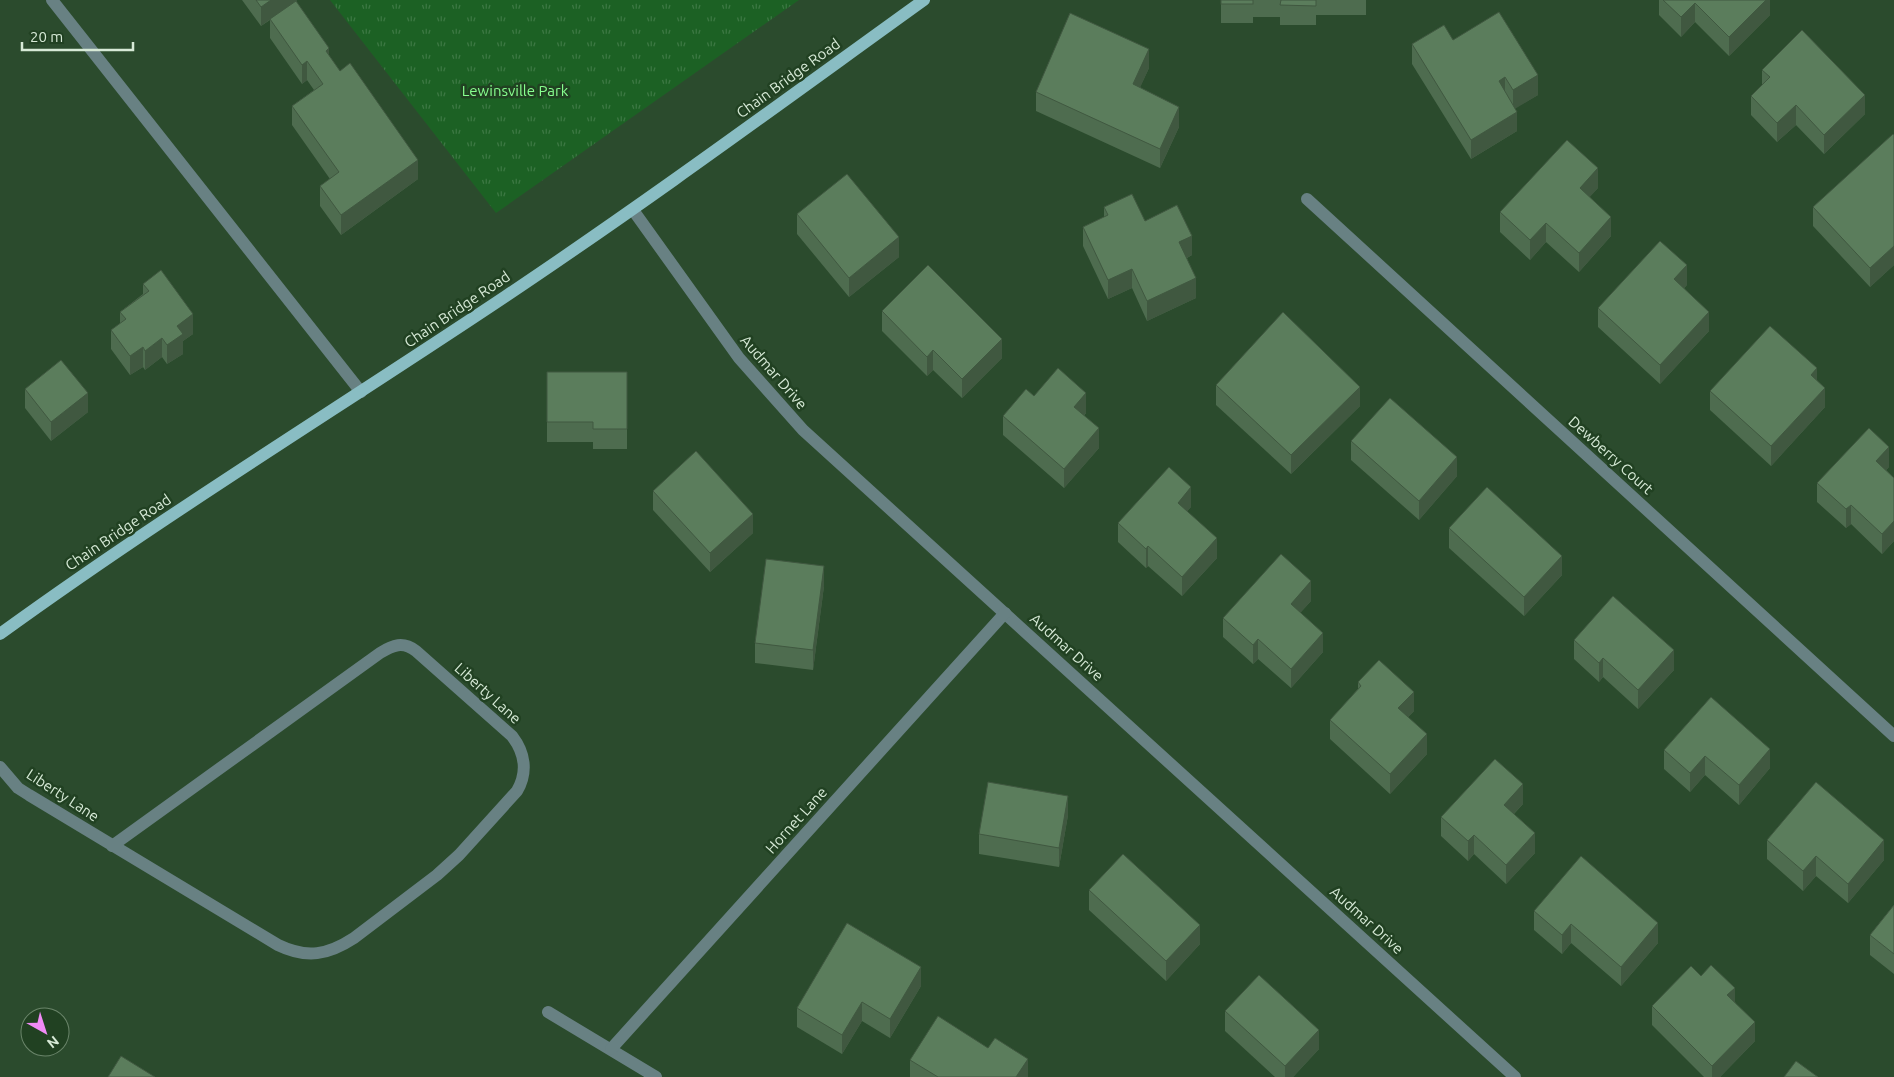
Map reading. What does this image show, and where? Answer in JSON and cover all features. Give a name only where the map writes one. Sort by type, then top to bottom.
[{"type":"main road","name":"Chain Bridge Road","points":[[0,634],[143,534],[361,392],[633,210],[924,0]]},
{"type":"street","points":[[52,0],[361,392]]},
{"type":"street","name":"Dewberry Court","points":[[1307,199],[1894,736]]},
{"type":"street","name":"Audmar Drive","points":[[633,210],[739,358],[803,430],[1515,1077]]},
{"type":"street","name":"Hornet Lane","points":[[611,1049],[1005,613]]},
{"type":"street","name":"Liberty Lane","points":[[0,767],[18,788],[112,846],[278,945],[291,951],[314,954],[341,947],[437,875],[459,855],[522,782],[524,762],[522,752],[512,736],[416,651],[410,646],[396,645],[380,653],[112,846]]},
{"type":"street","points":[[548,1012],[656,1077]]},
{"type":"green space","name":"Lewinsville Park","points":[[330,0],[799,0],[496,213]]},
{"type":"building","points":[[256,0],[271,0],[261,7]]},
{"type":"building","points":[[1221,0],[1253,0],[1253,4],[1221,4]]},
{"type":"building","points":[[1281,0],[1316,0],[1316,6],[1280,5]]},
{"type":"building","points":[[1663,0],[1766,0],[1729,37],[1695,3],[1681,17]]},
{"type":"building","points":[[296,1],[329,48],[326,51],[340,71],[350,63],[418,160],[341,215],[320,186],[339,172],[292,106],[323,84],[307,61],[302,65],[270,19]]},
{"type":"building","points":[[1499,12],[1538,75],[1513,90],[1505,77],[1499,81],[1517,112],[1471,140],[1412,44],[1444,25],[1453,40]]},
{"type":"building","points":[[1070,13],[1149,49],[1133,84],[1179,107],[1160,149],[1036,92]]},
{"type":"building","points":[[1802,30],[1865,95],[1824,135],[1796,105],[1777,123],[1751,96],[1770,77],[1762,70]]},
{"type":"building","points":[[1893,134],[1894,246],[1870,268],[1813,207]]},
{"type":"building","points":[[1567,140],[1598,168],[1580,188],[1611,217],[1579,253],[1546,223],[1530,240],[1500,212]]},
{"type":"building","points":[[847,174],[899,237],[849,278],[797,214]]},
{"type":"building","points":[[1132,194],[1145,221],[1177,205],[1192,236],[1179,242],[1196,278],[1147,301],[1132,269],[1108,280],[1083,227],[1108,215],[1104,207]]},
{"type":"building","points":[[1660,241],[1687,265],[1674,279],[1709,312],[1660,365],[1598,308]]},
{"type":"building","points":[[928,265],[1002,339],[962,379],[933,350],[927,357],[882,311]]},
{"type":"building","points":[[161,270],[193,314],[177,326],[183,334],[167,345],[162,338],[145,351],[143,347],[130,356],[111,330],[126,319],[120,312],[149,291],[143,284]]},
{"type":"building","points":[[1283,312],[1360,387],[1291,455],[1216,385]]},
{"type":"building","points":[[1770,326],[1817,368],[1811,375],[1825,388],[1771,446],[1710,391]]},
{"type":"building","points":[[61,360],[88,393],[51,422],[25,389]]},
{"type":"building","points":[[1058,368],[1086,393],[1074,407],[1099,428],[1064,469],[1003,416],[1026,389],[1034,396]]},
{"type":"building","points":[[547,372],[627,372],[627,429],[593,429],[593,422],[547,422]]},
{"type":"building","points":[[1390,398],[1457,457],[1419,501],[1351,441]]},
{"type":"building","points":[[1869,428],[1889,447],[1876,461],[1894,478],[1894,521],[1882,534],[1851,505],[1846,509],[1817,483]]},
{"type":"building","points":[[696,451],[753,514],[710,553],[653,491]]},
{"type":"building","points":[[1169,467],[1191,487],[1178,503],[1217,538],[1182,577],[1148,546],[1146,549],[1118,523]]},
{"type":"building","points":[[1487,487],[1562,556],[1524,597],[1449,528]]},
{"type":"building","points":[[1281,554],[1311,581],[1291,604],[1323,633],[1291,669],[1258,639],[1253,645],[1223,618]]},
{"type":"building","points":[[766,559],[824,566],[813,650],[755,643]]},
{"type":"building","points":[[1613,596],[1674,650],[1638,690],[1603,658],[1599,663],[1574,640]]},
{"type":"building","points":[[1379,660],[1414,692],[1398,708],[1427,734],[1390,774],[1330,720],[1361,686],[1358,682]]},
{"type":"building","points":[[1711,697],[1770,749],[1739,785],[1705,756],[1690,773],[1664,750]]},
{"type":"building","points":[[1495,759],[1523,784],[1504,805],[1535,833],[1506,865],[1474,835],[1468,841],[1441,817]]},
{"type":"building","points":[[988,782],[1068,796],[1059,848],[979,834]]},
{"type":"building","points":[[1816,782],[1884,840],[1848,884],[1816,856],[1803,871],[1767,840]]},
{"type":"building","points":[[1123,854],[1200,925],[1166,961],[1089,890]]},
{"type":"building","points":[[1581,856],[1658,923],[1621,967],[1571,924],[1562,935],[1534,911]]},
{"type":"building","points":[[1894,905],[1894,954],[1870,935]]},
{"type":"building","points":[[847,923],[921,967],[890,1019],[862,1002],[842,1035],[797,1008]]},
{"type":"building","points":[[1711,965],[1735,988],[1727,995],[1755,1022],[1712,1066],[1652,1006],[1691,966],[1701,976]]},
{"type":"building","points":[[1259,975],[1319,1030],[1285,1066],[1225,1011]]},
{"type":"building","points":[[938,1016],[988,1048],[995,1038],[1028,1059],[1016,1077],[938,1077],[910,1060]]},
{"type":"building","points":[[121,1056],[155,1077],[108,1077]]},
{"type":"building","points":[[1796,1061],[1818,1077],[1784,1077]]}]
